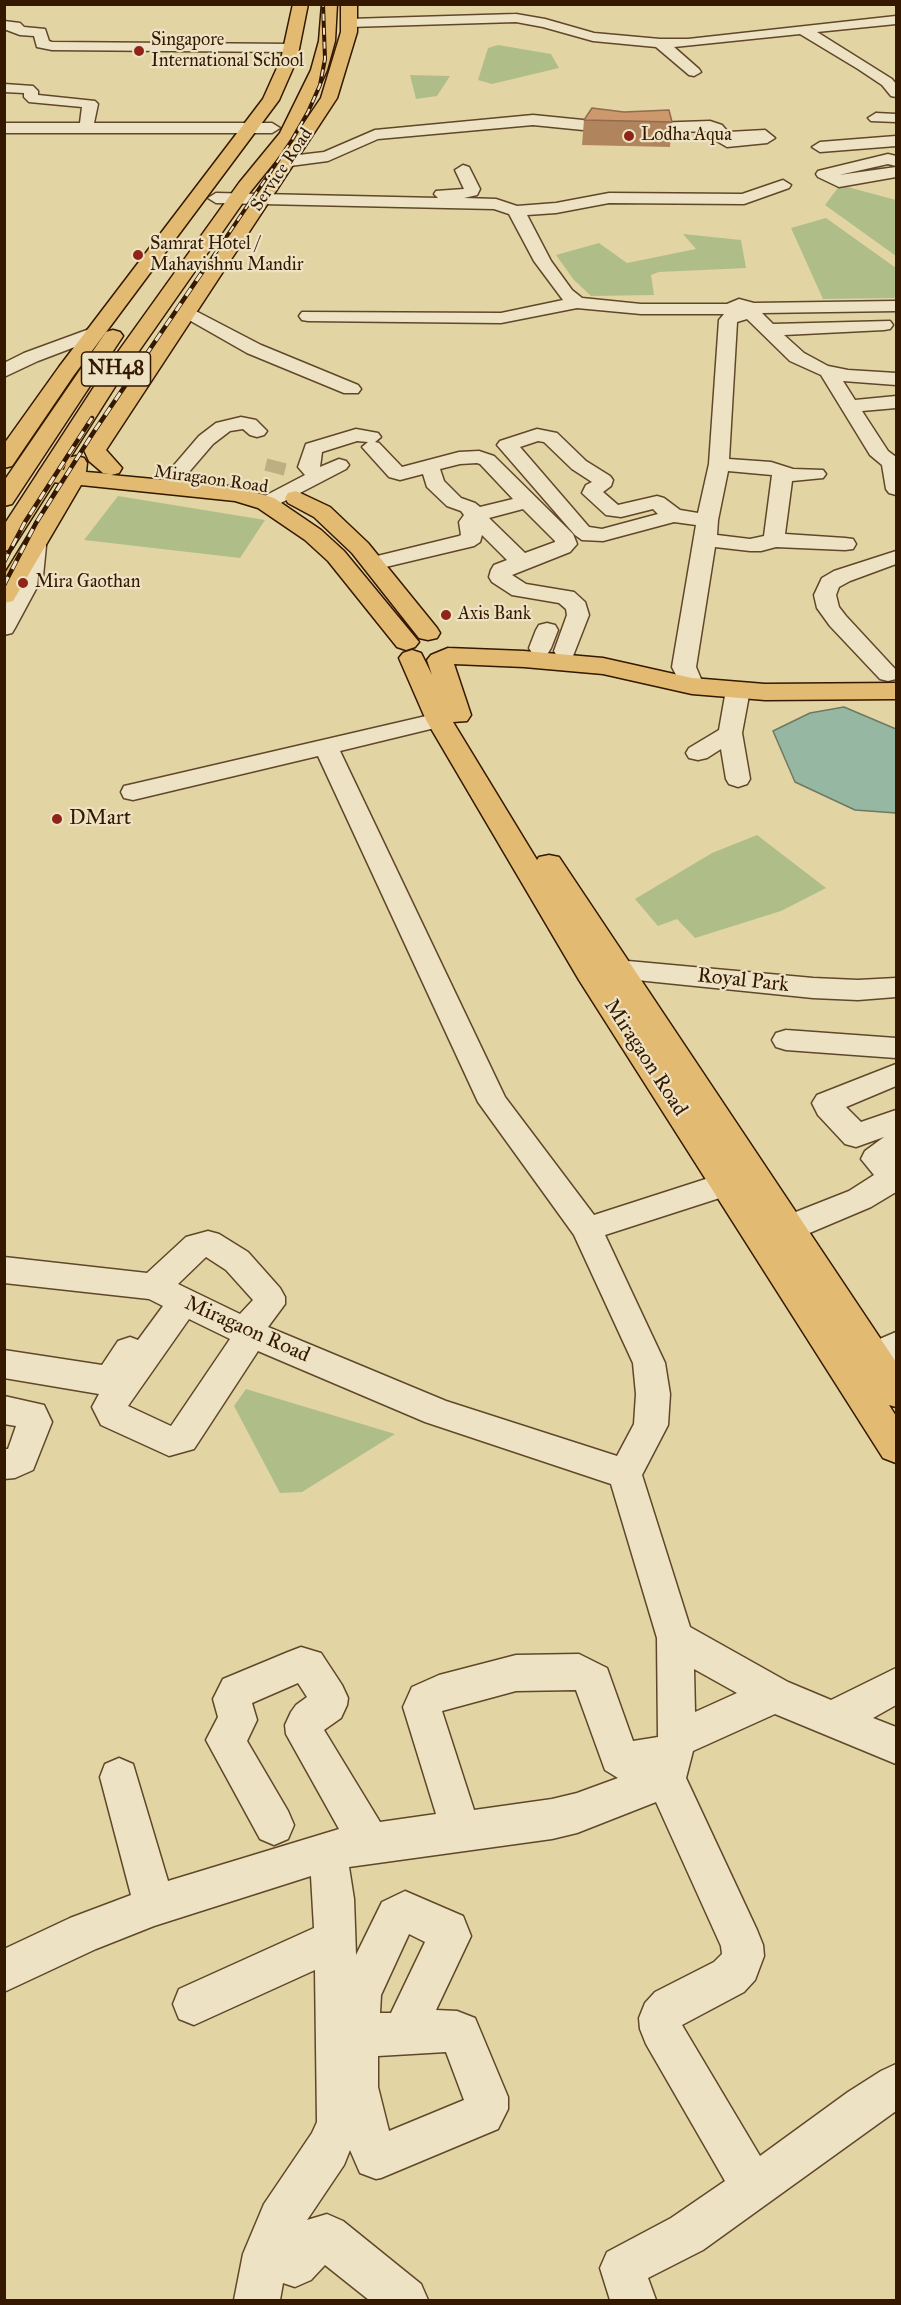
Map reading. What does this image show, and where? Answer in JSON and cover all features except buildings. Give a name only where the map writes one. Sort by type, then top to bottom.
[{"type":"main road","points":[[4,461],[95,333],[258,133],[293,47],[301,4]]},
{"type":"main road","name":"NH48","points":[[72,464],[116,370],[226,199],[258,133],[303,70],[315,4]]},
{"type":"main road","name":"NH48","points":[[4,499],[12,476],[90,368],[226,199],[288,134],[308,95],[327,40],[330,4]]},
{"type":"main road","name":"Service Road","points":[[111,468],[97,456],[95,450],[290,161],[329,98],[349,32],[349,4]]},
{"type":"main road","points":[[4,544],[48,475],[72,464]]},
{"type":"main road","points":[[4,596],[36,546],[72,464]]},
{"type":"main road","name":"Miragaon Road","points":[[72,464],[176,475],[269,489],[322,512],[360,548],[378,569],[431,648],[456,713],[529,834],[604,971]]},
{"type":"main road","name":"Miragaon Road","points":[[72,464],[238,495],[269,489]]},
{"type":"main road","name":"Miragaon Road","points":[[269,489],[431,648],[439,720],[741,1179],[897,1447]]},
{"type":"main road","points":[[431,648],[543,639],[565,651],[688,676],[738,690],[765,692],[894,679]]},
{"type":"main road","points":[[431,648],[688,676],[746,672],[864,682]]},
{"type":"main road","name":"Miragaon Road","points":[[741,1179],[789,1228],[885,1351],[897,1392]]},
{"type":"street","points":[[349,23],[516,18],[545,23],[593,37],[688,43],[897,20]]},
{"type":"street","points":[[6,20],[20,32],[40,32],[42,44],[46,45],[293,47]]},
{"type":"street","points":[[802,29],[887,82],[897,93]]},
{"type":"street","points":[[660,43],[694,72]]},
{"type":"street","points":[[4,88],[28,89],[34,99],[90,104],[85,126]]},
{"type":"street","points":[[303,139],[329,136],[352,129],[500,117],[496,108]]},
{"type":"street","points":[[876,118],[897,118]]},
{"type":"street","points":[[290,161],[328,156],[375,135],[533,120],[623,129],[710,126],[717,129],[723,136]]},
{"type":"street","points":[[4,128],[85,126],[145,131]]},
{"type":"street","points":[[4,137],[145,131],[258,133]]},
{"type":"street","points":[[820,147],[897,141]]},
{"type":"street","points":[[897,161],[888,159],[824,174],[839,182],[897,172]]},
{"type":"street","points":[[315,187],[315,190],[323,192],[393,198],[465,194],[472,189],[463,170]]},
{"type":"street","points":[[516,211],[556,208],[609,198],[744,199],[783,185]]},
{"type":"street","points":[[226,199],[262,201],[492,197],[516,211],[543,261],[566,294],[577,303]]},
{"type":"street","points":[[308,316],[501,318],[577,303],[641,309],[743,311],[897,306]]},
{"type":"street","points":[[743,311],[770,330],[797,357],[829,373],[859,405],[888,448],[893,467],[893,481],[897,489]]},
{"type":"street","points":[[688,676],[706,530],[719,464],[729,320],[743,311]]},
{"type":"street","points":[[188,312],[254,349],[351,389]]},
{"type":"street","points":[[770,330],[897,324]]},
{"type":"street","points":[[4,371],[31,357],[95,333]]},
{"type":"street","points":[[829,373],[889,373]]},
{"type":"street","points":[[859,405],[897,402]]},
{"type":"street","points":[[176,475],[206,440],[224,427],[241,423],[249,424],[256,431]]},
{"type":"street","points":[[313,471],[310,451],[319,445],[356,435],[372,442],[396,473],[403,474],[459,459],[479,457],[487,460],[565,539],[566,544],[562,547],[502,570],[500,577],[520,590],[566,597],[577,607],[578,615],[565,651]]},
{"type":"street","points":[[674,516],[603,535],[590,535],[582,531],[507,445],[511,442],[545,435],[550,437],[579,465],[603,480],[601,486],[593,489],[592,493],[613,511],[657,502],[674,516],[750,545],[761,545],[774,540],[845,543]]},
{"type":"street","points":[[719,464],[771,468],[791,475],[816,474]]},
{"type":"street","points":[[269,489],[313,471],[339,465]]},
{"type":"street","points":[[378,569],[466,541],[472,537],[474,524],[468,507],[454,502],[434,483],[433,474],[429,468]]},
{"type":"street","points":[[530,472],[587,468]]},
{"type":"street","points":[[774,540],[783,472]]},
{"type":"street","points":[[474,524],[528,501]]},
{"type":"street","points":[[474,524],[503,544],[520,562]]},
{"type":"street","points":[[378,569],[503,544]]},
{"type":"street","points":[[4,628],[32,576],[36,546]]},
{"type":"street","points":[[894,679],[838,621],[828,608],[825,595],[830,584],[842,576],[897,557]]},
{"type":"street","points":[[738,690],[730,733],[738,779]]},
{"type":"street","points":[[133,792],[439,720]]},
{"type":"street","points":[[698,753],[730,733]]},
{"type":"street","points":[[326,747],[493,1102],[586,1229],[649,1363],[653,1394],[651,1425],[625,1474],[675,1638],[672,1757],[742,1945],[743,1956],[740,1965],[729,1977],[670,2007],[660,2018],[661,2029],[754,2188]]},
{"type":"street","name":"Royal Park","points":[[604,971],[813,988],[858,990],[897,988]]},
{"type":"street","points":[[786,1040],[897,1048]]},
{"type":"street","points":[[897,1075],[827,1103],[852,1135],[856,1136],[897,1121]]},
{"type":"street","points":[[789,1228],[860,1199],[897,1177],[876,1159],[878,1155],[897,1144]]},
{"type":"street","points":[[586,1229],[741,1179]]},
{"type":"street","points":[[208,1243],[237,1261],[269,1297],[269,1304],[248,1332],[182,1439],[169,1441],[113,1415],[109,1407],[197,1246],[208,1243]]},
{"type":"street","name":"Miragaon Road","points":[[4,1270],[170,1294],[248,1332],[437,1412],[625,1474]]},
{"type":"street","points":[[4,1364],[106,1379],[113,1376],[170,1294]]},
{"type":"street","points":[[4,1410],[32,1415],[35,1422],[21,1459],[4,1464]]},
{"type":"street","points":[[675,1638],[775,1695],[897,1746]]},
{"type":"street","points":[[274,1826],[225,1740],[238,1720],[232,1699],[236,1692],[301,1664],[308,1665],[328,1698],[328,1705],[309,1718],[304,1725],[305,1734],[370,1843]]},
{"type":"street","points":[[461,1830],[422,1707],[425,1700],[438,1693],[516,1673],[579,1672],[594,1681],[620,1757],[624,1761],[672,1757]]},
{"type":"street","points":[[832,1719],[897,1686]]},
{"type":"street","points":[[4,1971],[85,1933],[154,1906],[327,1851],[461,1830],[552,1819],[577,1813],[775,1695]]},
{"type":"street","points":[[119,1777],[154,1906]]},
{"type":"street","points":[[327,1851],[334,1899],[334,1940],[347,2037],[371,2149],[376,2157],[476,2118],[486,2109],[486,2097],[460,2033],[455,2031],[347,2037]]},
{"type":"street","points":[[257,2301],[266,2254],[280,2220],[328,2149],[339,2124],[347,2037],[362,1987],[396,1916],[405,1911],[447,1931],[450,1936],[403,2033]]},
{"type":"street","points":[[194,2004],[334,1940]]},
{"type":"street","points":[[633,2301],[624,2276],[623,2268],[626,2265],[687,2234],[754,2188],[863,2107],[897,2086]]},
{"type":"street","points":[[266,2254],[295,2264],[318,2238],[327,2237],[405,2301]]},
{"type":"green space","points":[[498,45],[551,54],[559,68],[492,84],[478,80],[488,48]]},
{"type":"green space","points":[[410,75],[450,76],[437,96],[416,99]]},
{"type":"green space","points":[[840,185],[896,200],[896,256],[825,205]]},
{"type":"green space","points":[[826,218],[896,268],[896,298],[823,299],[791,228]]},
{"type":"green space","points":[[683,234],[741,240],[746,268],[659,272],[651,275],[654,295],[591,296],[574,280],[556,255],[599,243],[627,263],[696,249]]},
{"type":"green space","points":[[118,496],[265,520],[240,558],[84,540]]},
{"type":"green space","points":[[757,835],[826,888],[781,911],[695,938],[677,919],[658,926],[635,899],[712,853]]},
{"type":"green space","points":[[246,1389],[395,1434],[302,1492],[280,1493],[234,1406]]},
{"type":"shaded area","points":[[844,707],[896,729],[896,813],[855,810],[795,782],[773,731],[810,713]]},
{"type":"tunnel","points":[[274,473],[277,461]]},
{"type":"railway","points":[[206,267],[292,140],[308,112],[320,85],[325,59],[323,4]]},
{"type":"railway","points":[[4,585],[36,523],[93,433],[207,265]]},
{"type":"railway","points":[[4,562],[25,522],[92,418]]},
{"type":"place","name":"Singapore International School","points":[[139,51]]},
{"type":"place","name":"Lodha Aqua","points":[[629,136]]},
{"type":"place","name":"Samrat Hotel / Mahavishnu Mandir","points":[[138,255]]},
{"type":"place","name":"Mira Gaothan","points":[[23,583]]},
{"type":"place","name":"Axis Bank","points":[[446,615]]},
{"type":"place","name":"DMart","points":[[57,819]]}]
